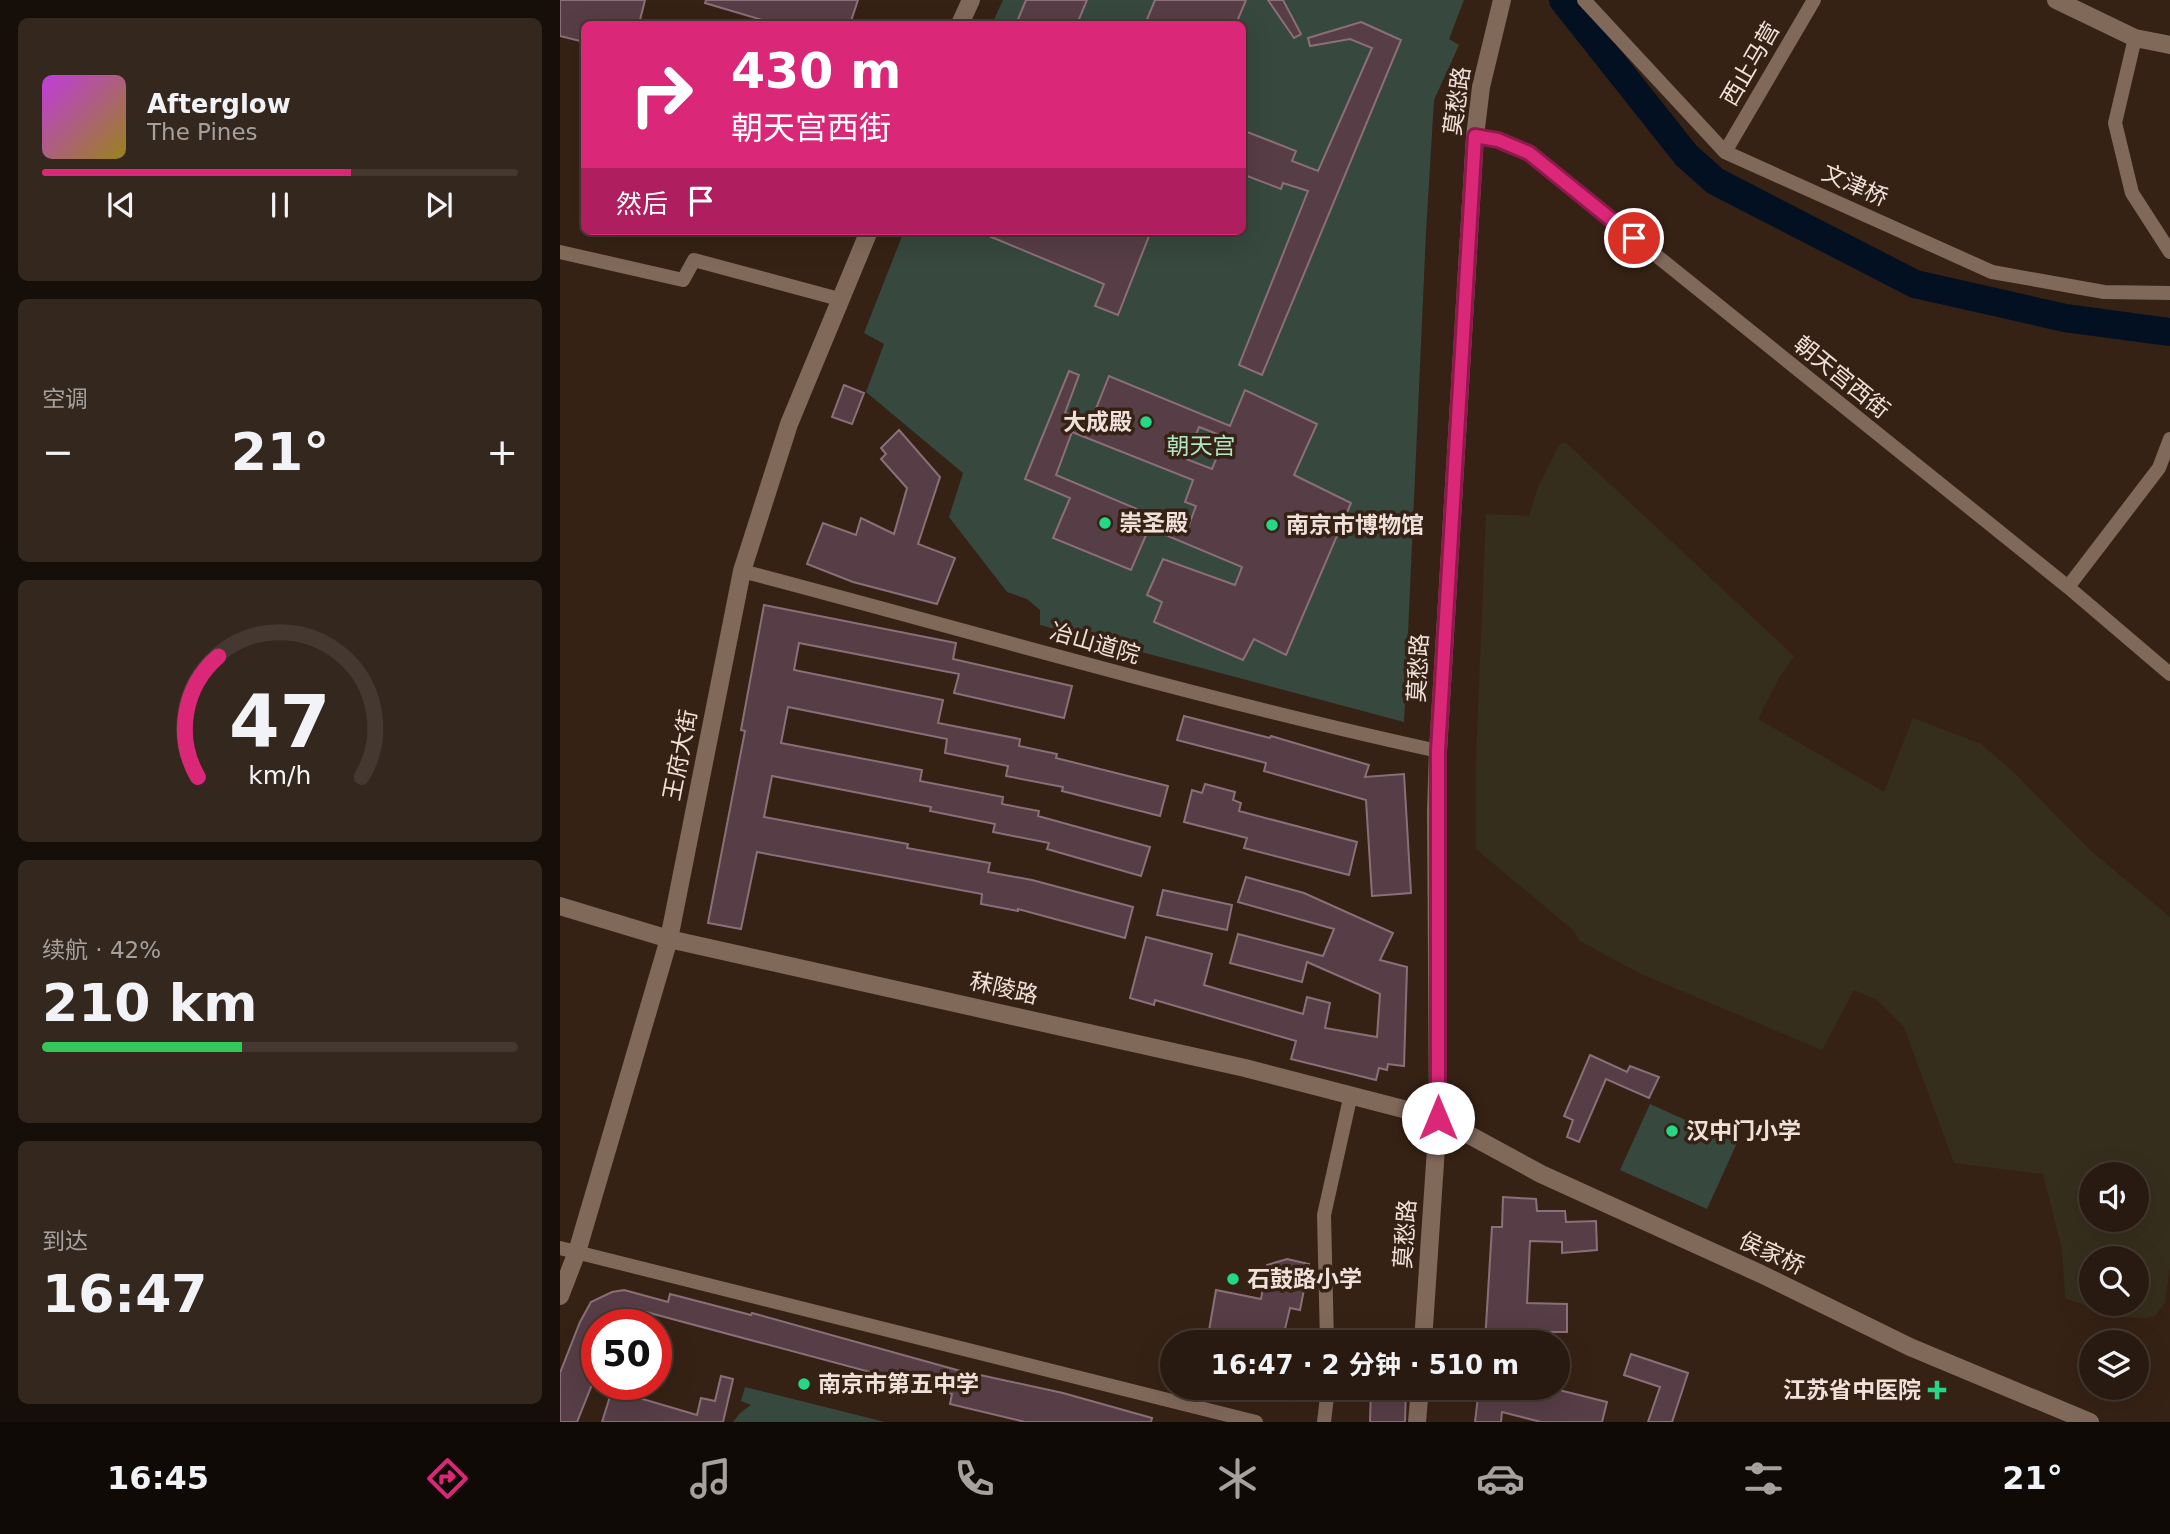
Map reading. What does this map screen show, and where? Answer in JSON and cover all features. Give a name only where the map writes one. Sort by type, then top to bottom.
[{"type":"street","points":[[961,21],[971,0]]},
{"type":"street","name":"文津桥","points":[[1584,0],[1725,152],[1992,272],[2104,292],[2170,293]]},
{"type":"street","name":"西止马营","points":[[1725,152],[1814,0]]},
{"type":"street","points":[[2056,0],[2135,38],[2170,45]]},
{"type":"street","name":"莫愁路","points":[[1424,1330],[1438,1118],[1438,751],[1475,136],[1482,88],[1501,4]]},
{"type":"street","points":[[2135,38],[2115,123],[2132,193],[2170,252]]},
{"type":"street","name":"朝天宫西街","points":[[1475,136],[1498,140],[1529,153],[2068,587],[2170,674]]},
{"type":"street","name":"王府大街","points":[[560,1296],[568,1250],[669,939],[742,570],[789,424],[867,235]]},
{"type":"street","points":[[560,252],[683,280],[694,260],[839,299]]},
{"type":"street","points":[[2068,587],[2159,468],[2170,439]]},
{"type":"street","name":"冶山道院","points":[[742,570],[1146,681],[1438,751]]},
{"type":"street","name":"秣陵路","points":[[560,906],[669,939],[1017,1016],[1351,1094],[1438,1118]]},
{"type":"street","points":[[1327,1330],[1324,1215],[1351,1094]]},
{"type":"street","name":"侯家桥","points":[[1438,1118],[1541,1174],[1760,1273],[1910,1346],[2090,1422]]},
{"type":"street","points":[[568,1250],[1256,1422]]},
{"type":"street","points":[[1324,1422],[1327,1400]]},
{"type":"street","points":[[1417,1422],[1418,1400]]},
{"type":"shaded area","points":[[1565,442],[1794,656],[1780,676],[1758,719],[1884,792],[1913,718],[1981,744],[2012,771],[2091,851],[2170,917],[2170,1266],[2165,1303],[2155,1316],[2146,1318],[2114,1316],[2149,1316],[2149,1246],[2079,1246],[2079,1303],[2065,1298],[2062,1249],[2043,1174],[1954,1163],[1904,1027],[1877,1000],[1854,990],[1822,1050],[1639,973],[1580,941],[1573,930],[1476,849],[1476,760],[1486,514],[1529,516],[1538,487],[1559,445]]},
{"type":"green space","name":"朝天宫","points":[[1003,0],[1464,0],[1449,39],[1459,45],[1434,100],[1404,722],[1040,625],[1040,610],[1027,599],[1007,592],[949,517],[963,473],[866,392],[884,344],[864,333],[902,235],[1246,235],[1246,21],[993,21]]},
{"type":"green space","points":[[1650,1104],[1737,1143],[1707,1209],[1620,1170]]},
{"type":"green space","points":[[745,1387],[885,1422],[733,1422],[751,1405],[741,1401]]},
{"type":"building","points":[[560,0],[645,0],[640,21],[581,21],[581,41],[560,36]]},
{"type":"building","points":[[706,0],[858,0],[851,21],[766,21],[705,3]]},
{"type":"building","points":[[1026,0],[1087,0],[1078,21],[1017,21]]},
{"type":"building","points":[[1155,0],[1246,0],[1237,21],[1146,21]]},
{"type":"building","points":[[1268,0],[1283,0],[1301,34],[1294,38]]},
{"type":"building","points":[[1361,22],[1401,40],[1262,375],[1239,365],[1308,191],[1283,183],[1281,189],[1246,176],[1246,132],[1296,151],[1292,161],[1318,171],[1372,48],[1350,39],[1310,46],[1308,38]]},
{"type":"building","points":[[987,235],[1149,235],[1118,315],[1095,306],[1104,284]]},
{"type":"building","name":"南京市博物馆","points":[[1069,371],[1079,375],[1065,413],[1091,421],[1109,376],[1230,426],[1245,390],[1317,424],[1294,475],[1351,503],[1286,655],[1254,639],[1243,660],[1154,622],[1162,602],[1147,595],[1163,559],[1235,585],[1242,567],[1149,528],[1131,570],[1053,538],[1070,498],[1025,479]],"holes":[[[1199,427],[1225,437],[1212,469],[1186,459]],[[1072,432],[1193,480],[1185,502],[1196,506],[1187,530],[1056,475]]]},
{"type":"building","points":[[844,385],[864,393],[852,424],[832,417]]},
{"type":"building","points":[[899,430],[940,477],[918,544],[955,558],[937,604],[853,582],[807,564],[823,523],[856,535],[861,518],[894,534],[907,488],[881,459],[886,454],[881,448]]},
{"type":"building","points":[[764,605],[956,643],[953,659],[1072,686],[1064,718],[954,693],[959,674],[799,643],[794,670],[943,700],[938,723],[1020,739],[1019,746],[1057,754],[1056,758],[1168,786],[1160,816],[1062,791],[1063,787],[1006,776],[1008,766],[945,753],[947,739],[788,707],[781,743],[922,770],[920,781],[1003,797],[1002,804],[1039,811],[1038,816],[1150,847],[1141,876],[1047,849],[1049,843],[993,832],[995,824],[930,811],[931,807],[772,776],[764,817],[908,844],[907,848],[990,863],[988,872],[1032,880],[1133,907],[1125,938],[1018,909],[981,904],[982,894],[757,852],[741,929],[708,923],[745,731],[741,730]]},
{"type":"building","points":[[1184,716],[1270,738],[1271,736],[1369,765],[1365,777],[1404,774],[1411,893],[1372,896],[1366,800],[1264,771],[1266,763],[1177,740]]},
{"type":"building","points":[[1205,784],[1235,792],[1233,800],[1241,803],[1239,811],[1357,842],[1349,875],[1244,848],[1247,838],[1184,822],[1192,790],[1202,793]]},
{"type":"building","points":[[1246,877],[1304,893],[1393,933],[1380,960],[1407,967],[1404,1066],[1388,1064],[1387,1070],[1379,1068],[1376,1080],[1291,1059],[1296,1041],[1155,1000],[1154,1005],[1130,998],[1146,937],[1212,954],[1204,985],[1303,1014],[1307,997],[1330,1003],[1325,1028],[1377,1037],[1380,994],[1307,962],[1302,982],[1230,963],[1238,934],[1323,956],[1334,929],[1238,902]]},
{"type":"building","points":[[1163,890],[1232,905],[1227,930],[1157,915]]},
{"type":"building","points":[[1590,1055],[1627,1072],[1630,1066],[1659,1077],[1649,1098],[1606,1079],[1579,1142],[1567,1137],[1573,1120],[1564,1116]]},
{"type":"building","points":[[1503,1197],[1536,1199],[1537,1211],[1565,1211],[1566,1222],[1596,1221],[1597,1250],[1562,1253],[1562,1242],[1530,1241],[1527,1303],[1567,1304],[1567,1330],[1486,1330],[1492,1227],[1502,1227]]},
{"type":"building","name":"石鼓路小学","points":[[1287,1259],[1309,1264],[1300,1310],[1290,1308],[1285,1330],[1209,1330],[1216,1290],[1261,1299],[1267,1265]]},
{"type":"building","points":[[624,1290],[668,1302],[670,1294],[751,1315],[752,1313],[957,1370],[1063,1393],[1152,1418],[1151,1422],[1025,1422],[950,1404],[952,1394],[672,1319],[672,1309],[587,1309],[591,1302],[612,1292]]},
{"type":"building","points":[[580,1322],[581,1400],[586,1400],[577,1422],[560,1422],[560,1373]]},
{"type":"building","points":[[1631,1354],[1688,1373],[1672,1422],[1648,1422],[1660,1387],[1624,1375]]},
{"type":"building","points":[[721,1376],[733,1379],[723,1422],[602,1422],[609,1400],[646,1400],[697,1415],[701,1398],[715,1401]]},
{"type":"building","points":[[1570,1393],[1607,1402],[1602,1422],[1541,1422],[1502,1412],[1501,1422],[1475,1422],[1478,1400],[1570,1400]]},
{"type":"building","points":[[1371,1400],[1406,1400],[1405,1422],[1370,1422]]},
{"type":"waterway","points":[[1563,0],[1686,155],[1715,181],[1915,284],[2065,318],[2170,332]]},
{"type":"place","name":"大成殿","points":[[1146,422]]},
{"type":"place","name":"崇圣殿","points":[[1105,523]]},
{"type":"place","name":"南京市博物馆","points":[[1272,525]]},
{"type":"place","name":"汉中门小学","points":[[1672,1131]]},
{"type":"place","name":"石鼓路小学","points":[[1233,1279]]},
{"type":"place","name":"南京市第五中学","points":[[804,1384]]},
{"type":"place","name":"江苏省中医院","points":[[1937,1390]]},
{"type":"route","points":[[1438,1118],[1438,751],[1475,136],[1498,140],[1529,153],[1634,238]]}]
